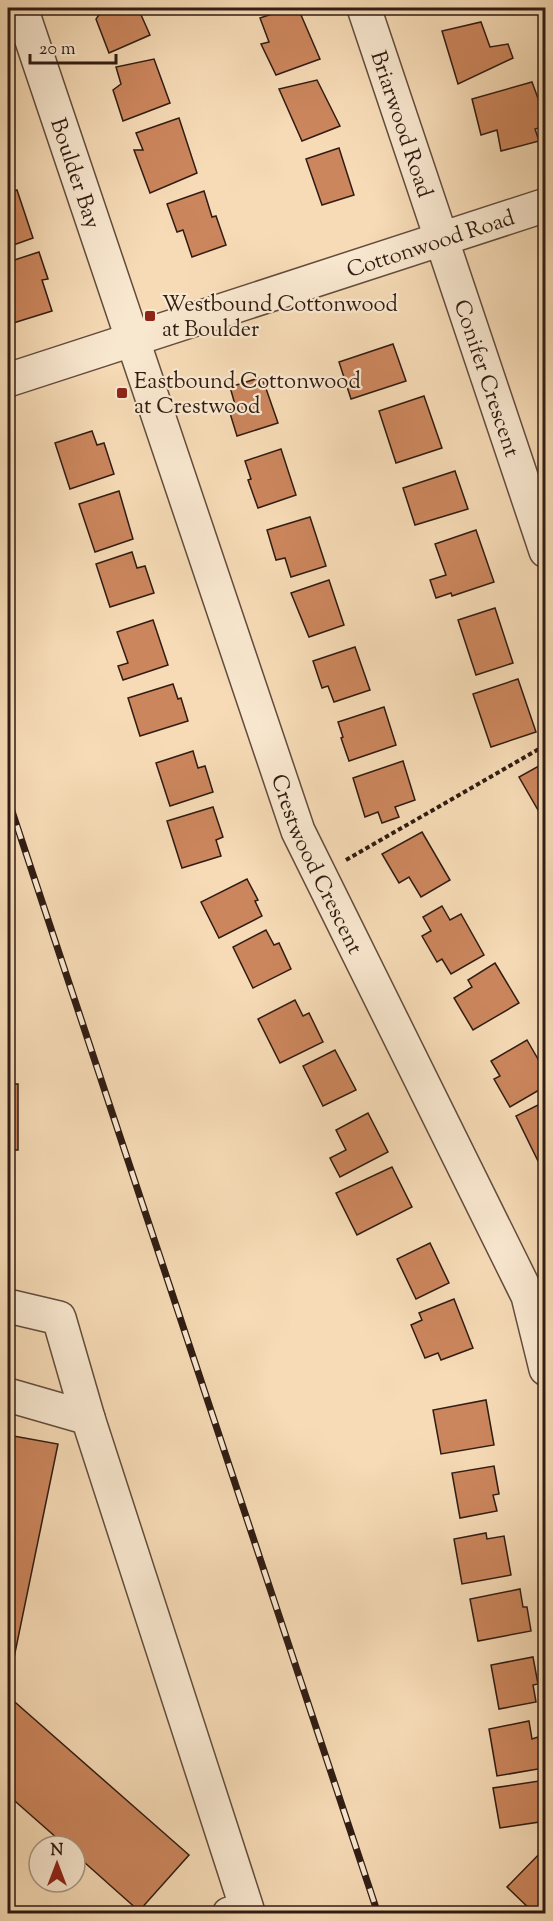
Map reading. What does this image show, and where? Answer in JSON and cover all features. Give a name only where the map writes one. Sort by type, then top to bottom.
[{"type":"street","name":"Boulder Bay","points":[[21,8],[131,339]]},
{"type":"street","name":"Briarwood Road","points":[[364,8],[441,239]]},
{"type":"street","name":"Cottonwood Road","points":[[8,380],[546,205]]},
{"type":"street","name":"Conifer Crescent","points":[[441,239],[546,551]]},
{"type":"street","name":"Crestwood Crescent","points":[[131,339],[298,831],[528,1296],[546,1369]]},
{"type":"street","points":[[8,1306],[59,1318],[88,1418],[247,1909],[229,1914]]},
{"type":"street","points":[[8,1395],[88,1418]]},
{"type":"path","points":[[319,875],[546,745]]},
{"type":"building","points":[[98,8],[138,8],[150,35],[109,53],[96,19],[101,12]]},
{"type":"building","points":[[290,8],[298,8],[320,59],[276,75],[261,44],[269,42],[260,18]]},
{"type":"building","points":[[481,22],[490,47],[508,44],[513,58],[458,84],[442,31]]},
{"type":"building","points":[[154,59],[170,103],[123,121],[113,90],[121,84],[116,67]]},
{"type":"building","points":[[317,80],[340,126],[302,141],[279,89]]},
{"type":"building","points":[[532,82],[546,120],[546,126],[535,129],[539,141],[501,151],[497,130],[481,135],[472,99]]},
{"type":"building","points":[[179,118],[197,173],[150,193],[134,150],[143,150],[136,133]]},
{"type":"building","points":[[339,148],[354,195],[322,205],[306,159]]},
{"type":"building","points":[[17,190],[33,238],[8,247],[8,193]]},
{"type":"building","points":[[204,191],[212,217],[216,216],[226,245],[192,257],[183,230],[177,232],[167,204]]},
{"type":"building","points":[[39,252],[48,279],[42,280],[52,311],[10,324],[8,262]]},
{"type":"building","points":[[546,299],[546,319],[539,301]]},
{"type":"building","points":[[393,344],[406,381],[351,399],[339,362]]},
{"type":"building","points":[[262,377],[278,423],[237,436],[229,410],[236,408],[230,387]]},
{"type":"building","points":[[424,396],[442,448],[396,463],[379,411]]},
{"type":"building","points":[[92,431],[97,445],[104,443],[114,474],[70,489],[55,443]]},
{"type":"building","points":[[281,449],[296,495],[258,508],[248,480],[251,479],[245,461]]},
{"type":"building","points":[[455,471],[468,509],[415,525],[403,488]]},
{"type":"building","points":[[119,491],[133,539],[95,552],[79,504]]},
{"type":"building","points":[[310,517],[326,566],[291,577],[285,558],[276,560],[267,530]]},
{"type":"building","points":[[476,530],[494,582],[452,596],[451,593],[436,598],[430,580],[446,575],[435,544]]},
{"type":"building","points":[[132,552],[137,568],[145,566],[154,593],[110,607],[96,564]]},
{"type":"building","points":[[329,580],[344,625],[309,637],[291,593]]},
{"type":"building","points":[[495,608],[513,663],[476,675],[458,620]]},
{"type":"building","points":[[153,620],[168,665],[123,680],[118,666],[128,663],[117,632]]},
{"type":"building","points":[[355,647],[370,690],[334,702],[328,686],[322,688],[313,661]]},
{"type":"building","points":[[518,679],[536,732],[491,747],[473,694]]},
{"type":"building","points":[[173,684],[178,699],[181,698],[188,721],[140,736],[128,698]]},
{"type":"building","points":[[384,707],[396,745],[349,761],[338,722]]},
{"type":"building","points":[[193,751],[198,768],[205,766],[213,792],[170,806],[156,763]]},
{"type":"building","points":[[403,761],[415,800],[395,807],[399,817],[382,823],[378,812],[365,817],[353,778]]},
{"type":"building","points":[[546,762],[546,824],[519,777]]},
{"type":"building","points":[[213,807],[223,837],[216,840],[221,856],[182,868],[167,821]]},
{"type":"building","points":[[422,832],[450,880],[421,897],[409,877],[399,883],[382,854]]},
{"type":"building","points":[[247,879],[258,900],[255,901],[262,916],[219,938],[201,902]]},
{"type":"building","points":[[442,906],[450,920],[461,914],[484,955],[451,974],[442,959],[437,962],[422,936],[431,931],[423,917]]},
{"type":"building","points":[[266,930],[274,945],[279,943],[291,969],[253,988],[233,947]]},
{"type":"building","points":[[495,963],[519,1003],[473,1030],[454,998],[472,987],[468,980]]},
{"type":"building","points":[[295,1000],[303,1016],[309,1013],[323,1042],[280,1063],[258,1019]]},
{"type":"building","points":[[527,1040],[546,1073],[546,1086],[510,1107],[494,1079],[500,1076],[491,1061]]},
{"type":"building","points":[[335,1050],[356,1090],[323,1106],[303,1066]]},
{"type":"building","points":[[8,1084],[18,1084],[18,1150],[8,1150]]},
{"type":"building","points":[[546,1101],[546,1160],[539,1163],[516,1116]]},
{"type":"building","points":[[368,1113],[388,1152],[340,1177],[330,1158],[346,1150],[336,1130]]},
{"type":"building","points":[[392,1167],[412,1207],[357,1235],[336,1193]]},
{"type":"building","points":[[430,1243],[449,1283],[416,1299],[397,1259]]},
{"type":"building","points":[[454,1299],[473,1348],[441,1360],[438,1353],[425,1358],[411,1325],[422,1320],[419,1313]]},
{"type":"building","points":[[486,1400],[494,1445],[441,1454],[433,1410]]},
{"type":"building","points":[[8,1435],[58,1444],[8,1683]]},
{"type":"building","points":[[494,1466],[499,1494],[493,1495],[497,1511],[460,1518],[452,1473]]},
{"type":"building","points":[[486,1533],[487,1539],[504,1536],[511,1575],[462,1584],[454,1539]]},
{"type":"building","points":[[520,1589],[523,1607],[527,1607],[531,1631],[478,1641],[470,1599]]},
{"type":"building","points":[[533,1657],[538,1684],[533,1685],[536,1702],[499,1709],[491,1665]]},
{"type":"building","points":[[8,1696],[189,1855],[139,1911],[87,1865],[87,1834],[52,1834],[8,1795]]},
{"type":"building","points":[[529,1721],[532,1739],[538,1737],[544,1768],[497,1776],[489,1729]]},
{"type":"building","points":[[539,1781],[542,1798],[545,1797],[546,1821],[500,1828],[493,1788]]},
{"type":"building","points":[[546,1847],[546,1914],[535,1914],[507,1887]]},
{"type":"railway","points":[[8,799],[378,1914]]},
{"type":"place","name":"Westbound Cottonwood at Boulder","points":[[150,316]]},
{"type":"place","name":"Eastbound Cottonwood at Crestwood","points":[[122,393]]}]
